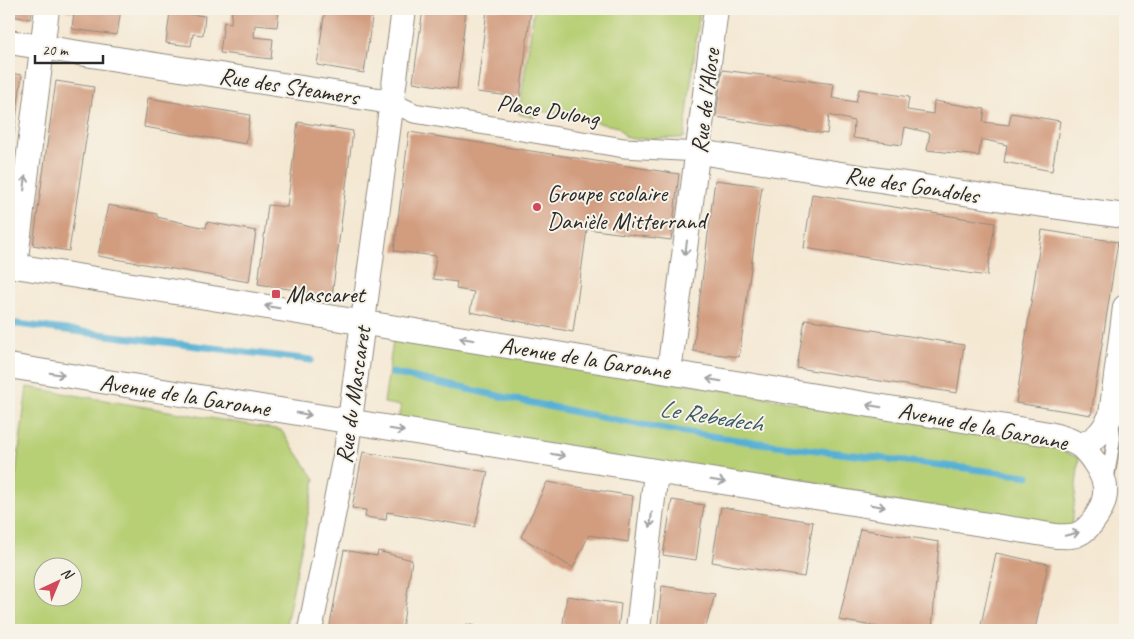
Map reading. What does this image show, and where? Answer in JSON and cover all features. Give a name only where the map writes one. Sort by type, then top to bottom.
[{"type":"street","points":[[12,266],[47,9]]},
{"type":"street","name":"Rue du Mascaret","points":[[310,630],[346,451],[404,9]]},
{"type":"street","name":"Rue de l'Alose","points":[[669,372],[699,152],[716,9]]},
{"type":"street","name":"Rue des Steamers","points":[[9,42],[392,102]]},
{"type":"street","name":"Place Dulong","points":[[392,102],[414,113],[624,148],[699,152]]},
{"type":"street","name":"Rue des Gondoles","points":[[699,152],[1125,216]]},
{"type":"street","name":"Avenue de la Garonne","points":[[9,366],[1056,536],[1075,535],[1085,530],[1103,504],[1106,487],[1097,468],[1080,445],[1049,434],[12,266]]},
{"type":"street","points":[[1080,445],[1089,443],[1104,429],[1111,415],[1125,307]]},
{"type":"street","points":[[638,630],[656,472]]},
{"type":"lane","points":[[1106,487],[1114,438],[1111,415]]},
{"type":"green space","points":[[534,9],[700,9],[684,138],[633,139],[626,137],[618,127],[542,111],[534,118],[519,114]]},
{"type":"green space","points":[[394,334],[1049,445],[1079,458],[1072,524],[1056,529],[397,423],[401,406],[384,403]]},
{"type":"green space","points":[[27,387],[281,430],[315,479],[285,630],[9,630],[9,528]]},
{"type":"building","points":[[9,9],[32,9],[31,19],[9,16]]},
{"type":"building","points":[[66,9],[121,9],[117,35],[72,29],[74,12],[66,11]]},
{"type":"building","points":[[232,9],[279,9],[277,27],[255,25],[254,37],[273,39],[271,59],[220,53],[224,22],[231,23]]},
{"type":"building","points":[[325,9],[373,11],[364,73],[317,65]]},
{"type":"building","points":[[423,9],[466,9],[457,89],[413,82]]},
{"type":"building","points":[[487,9],[531,9],[520,97],[477,92]]},
{"type":"building","points":[[170,12],[205,16],[203,35],[193,34],[191,46],[166,43]]},
{"type":"building","points":[[722,70],[834,84],[832,98],[856,102],[859,89],[909,97],[907,110],[933,114],[934,101],[985,109],[983,122],[1009,125],[1011,113],[1060,121],[1052,171],[1004,162],[1007,145],[981,139],[979,156],[927,150],[930,133],[905,127],[902,145],[853,138],[854,121],[829,115],[827,134],[716,117]]},
{"type":"building","points":[[9,73],[22,75],[10,161],[9,161]]},
{"type":"building","points":[[56,81],[94,87],[69,251],[33,245]]},
{"type":"building","points":[[148,98],[250,115],[246,144],[144,127]]},
{"type":"building","points":[[298,122],[353,131],[332,296],[258,284],[268,205],[287,207]]},
{"type":"building","name":"Groupe scolaire Danièle Mitterrand","points":[[409,132],[679,174],[671,240],[587,229],[573,332],[470,312],[474,292],[456,289],[457,282],[433,279],[436,256],[394,251]]},
{"type":"building","points":[[715,180],[762,186],[739,357],[693,351]]},
{"type":"building","points":[[812,194],[995,223],[987,276],[804,248]]},
{"type":"building","points":[[108,205],[157,214],[157,217],[206,228],[207,222],[256,231],[249,282],[98,256]]},
{"type":"building","points":[[1042,230],[1118,242],[1091,415],[1016,403]]},
{"type":"building","points":[[805,319],[964,345],[957,393],[797,368]]},
{"type":"building","points":[[363,452],[488,472],[475,527],[387,512],[386,520],[365,517],[366,510],[352,508]]},
{"type":"building","points":[[547,482],[633,496],[628,542],[589,535],[573,568],[521,537]]},
{"type":"building","points":[[672,500],[704,505],[696,560],[663,555]]},
{"type":"building","points":[[721,507],[813,522],[804,577],[712,562]]},
{"type":"building","points":[[860,529],[939,542],[932,630],[895,630],[839,620]]},
{"type":"building","points":[[344,550],[377,556],[378,551],[412,560],[402,630],[329,630]]},
{"type":"building","points":[[996,553],[1048,564],[1035,630],[980,630]]},
{"type":"building","points":[[662,586],[715,594],[705,630],[657,630]]},
{"type":"building","points":[[567,596],[621,604],[618,630],[562,630]]},
{"type":"building","points":[[467,624],[487,630],[456,630],[457,626],[467,626]]},
{"type":"waterway","points":[[9,323],[311,360]]},
{"type":"waterway","name":"Le Rebedech","points":[[392,373],[576,412],[686,432],[783,446],[1028,476]]},
{"type":"place","name":"Groupe scolaire Danièle Mitterrand","points":[[537,207]]},
{"type":"place","name":"Mascaret","points":[[276,294]]}]
